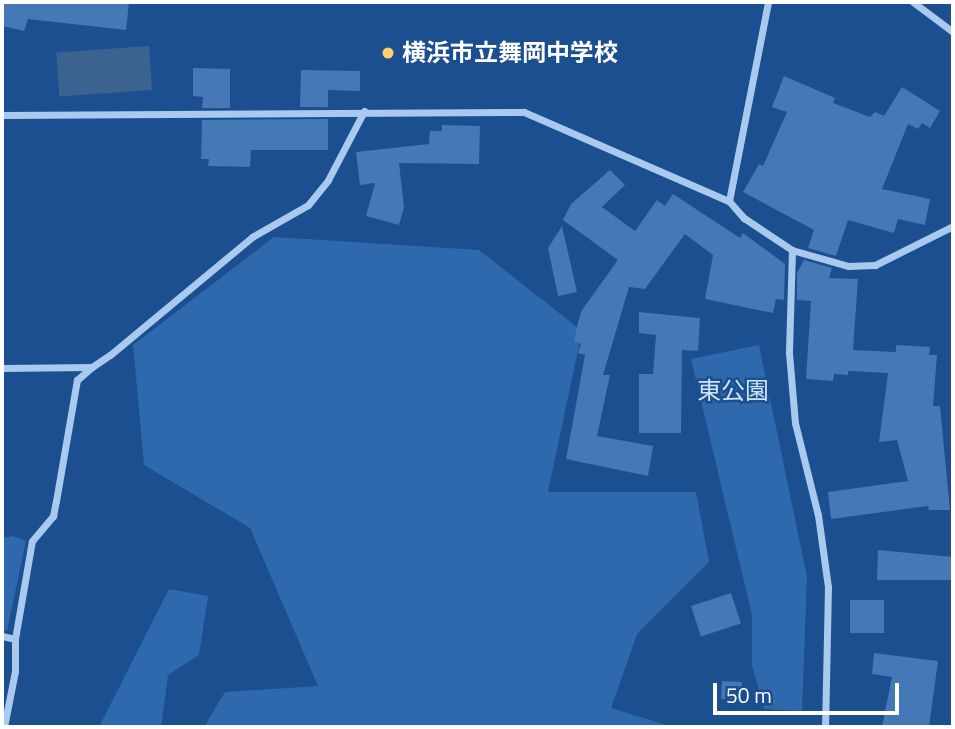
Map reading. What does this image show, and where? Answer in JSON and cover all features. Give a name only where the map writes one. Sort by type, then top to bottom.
[{"type":"street","points":[[729,201],[768,2]]},
{"type":"street","points":[[913,2],[953,32]]},
{"type":"street","points":[[4,727],[15,671],[15,639],[32,541],[53,516],[77,380],[252,237],[308,205],[328,180],[364,111]]},
{"type":"street","points":[[2,115],[524,112],[729,201],[744,218],[792,250],[848,266],[875,265],[953,226]]},
{"type":"street","points":[[792,250],[789,353],[795,423],[818,515],[828,587],[825,727]]},
{"type":"street","points":[[2,368],[92,368]]},
{"type":"street","points":[[2,636],[15,639]]},
{"type":"green space","points":[[274,237],[479,250],[582,331],[548,492],[696,492],[709,562],[637,634],[611,708],[673,727],[204,727],[225,692],[318,686],[250,528],[144,465],[133,345]]},
{"type":"green space","name":"東公園","points":[[759,345],[807,577],[802,711],[764,709],[752,665],[752,615],[691,359]]},
{"type":"green space","points":[[13,536],[26,541],[7,631],[2,630],[2,538]]},
{"type":"green space","points":[[169,589],[208,596],[199,655],[168,675],[161,727],[99,727]]},
{"type":"shaded area","points":[[149,46],[152,90],[59,96],[56,52]]},
{"type":"building","points":[[2,2],[129,2],[126,30],[28,19],[24,31],[2,26]]},
{"type":"building","points":[[193,68],[230,69],[230,108],[202,108],[203,97],[193,96]]},
{"type":"building","points":[[301,70],[360,71],[360,91],[328,90],[328,107],[300,107]]},
{"type":"building","points":[[784,76],[835,98],[833,103],[870,117],[875,112],[884,116],[902,87],[940,111],[930,128],[922,123],[918,129],[908,124],[882,189],[930,199],[925,225],[898,219],[894,233],[848,220],[836,256],[808,248],[814,230],[743,192],[759,164],[763,166],[787,112],[772,107]]},
{"type":"building","points":[[328,119],[328,150],[251,150],[250,167],[208,166],[209,159],[201,159],[202,120]]},
{"type":"building","points":[[442,125],[480,126],[479,164],[399,163],[404,207],[399,225],[366,216],[375,183],[360,185],[356,152],[429,144],[430,131],[442,131]]},
{"type":"building","points":[[610,170],[625,185],[602,207],[635,231],[657,200],[665,206],[673,194],[740,238],[743,233],[785,264],[784,300],[776,299],[773,313],[705,299],[713,255],[685,234],[645,289],[629,287],[603,375],[610,375],[597,436],[653,446],[648,476],[566,459],[585,355],[578,353],[581,344],[574,341],[578,322],[582,310],[618,260],[563,220],[571,204]]},
{"type":"building","points":[[562,226],[577,292],[558,296],[548,248]]},
{"type":"building","points":[[804,260],[832,268],[829,278],[858,279],[853,350],[896,352],[896,345],[930,347],[929,355],[937,355],[933,406],[940,406],[950,510],[929,510],[928,506],[831,519],[828,492],[908,481],[897,440],[879,442],[888,373],[848,371],[848,375],[834,374],[833,381],[806,379],[811,301],[797,300],[797,273]]},
{"type":"building","points":[[639,312],[700,318],[698,351],[682,350],[681,433],[639,433],[639,374],[653,374],[656,335],[639,333]]},
{"type":"building","points":[[878,550],[953,557],[953,580],[877,580]]},
{"type":"building","points":[[731,593],[741,623],[701,636],[691,606]]},
{"type":"building","points":[[850,600],[884,600],[884,633],[850,633]]},
{"type":"building","points":[[874,653],[938,661],[929,727],[882,727],[892,677],[872,674]]},
{"type":"building","points":[[722,681],[742,682],[741,700],[721,699]]},
{"type":"place","name":"横浜市立舞岡中学校","points":[[388,53]]}]
